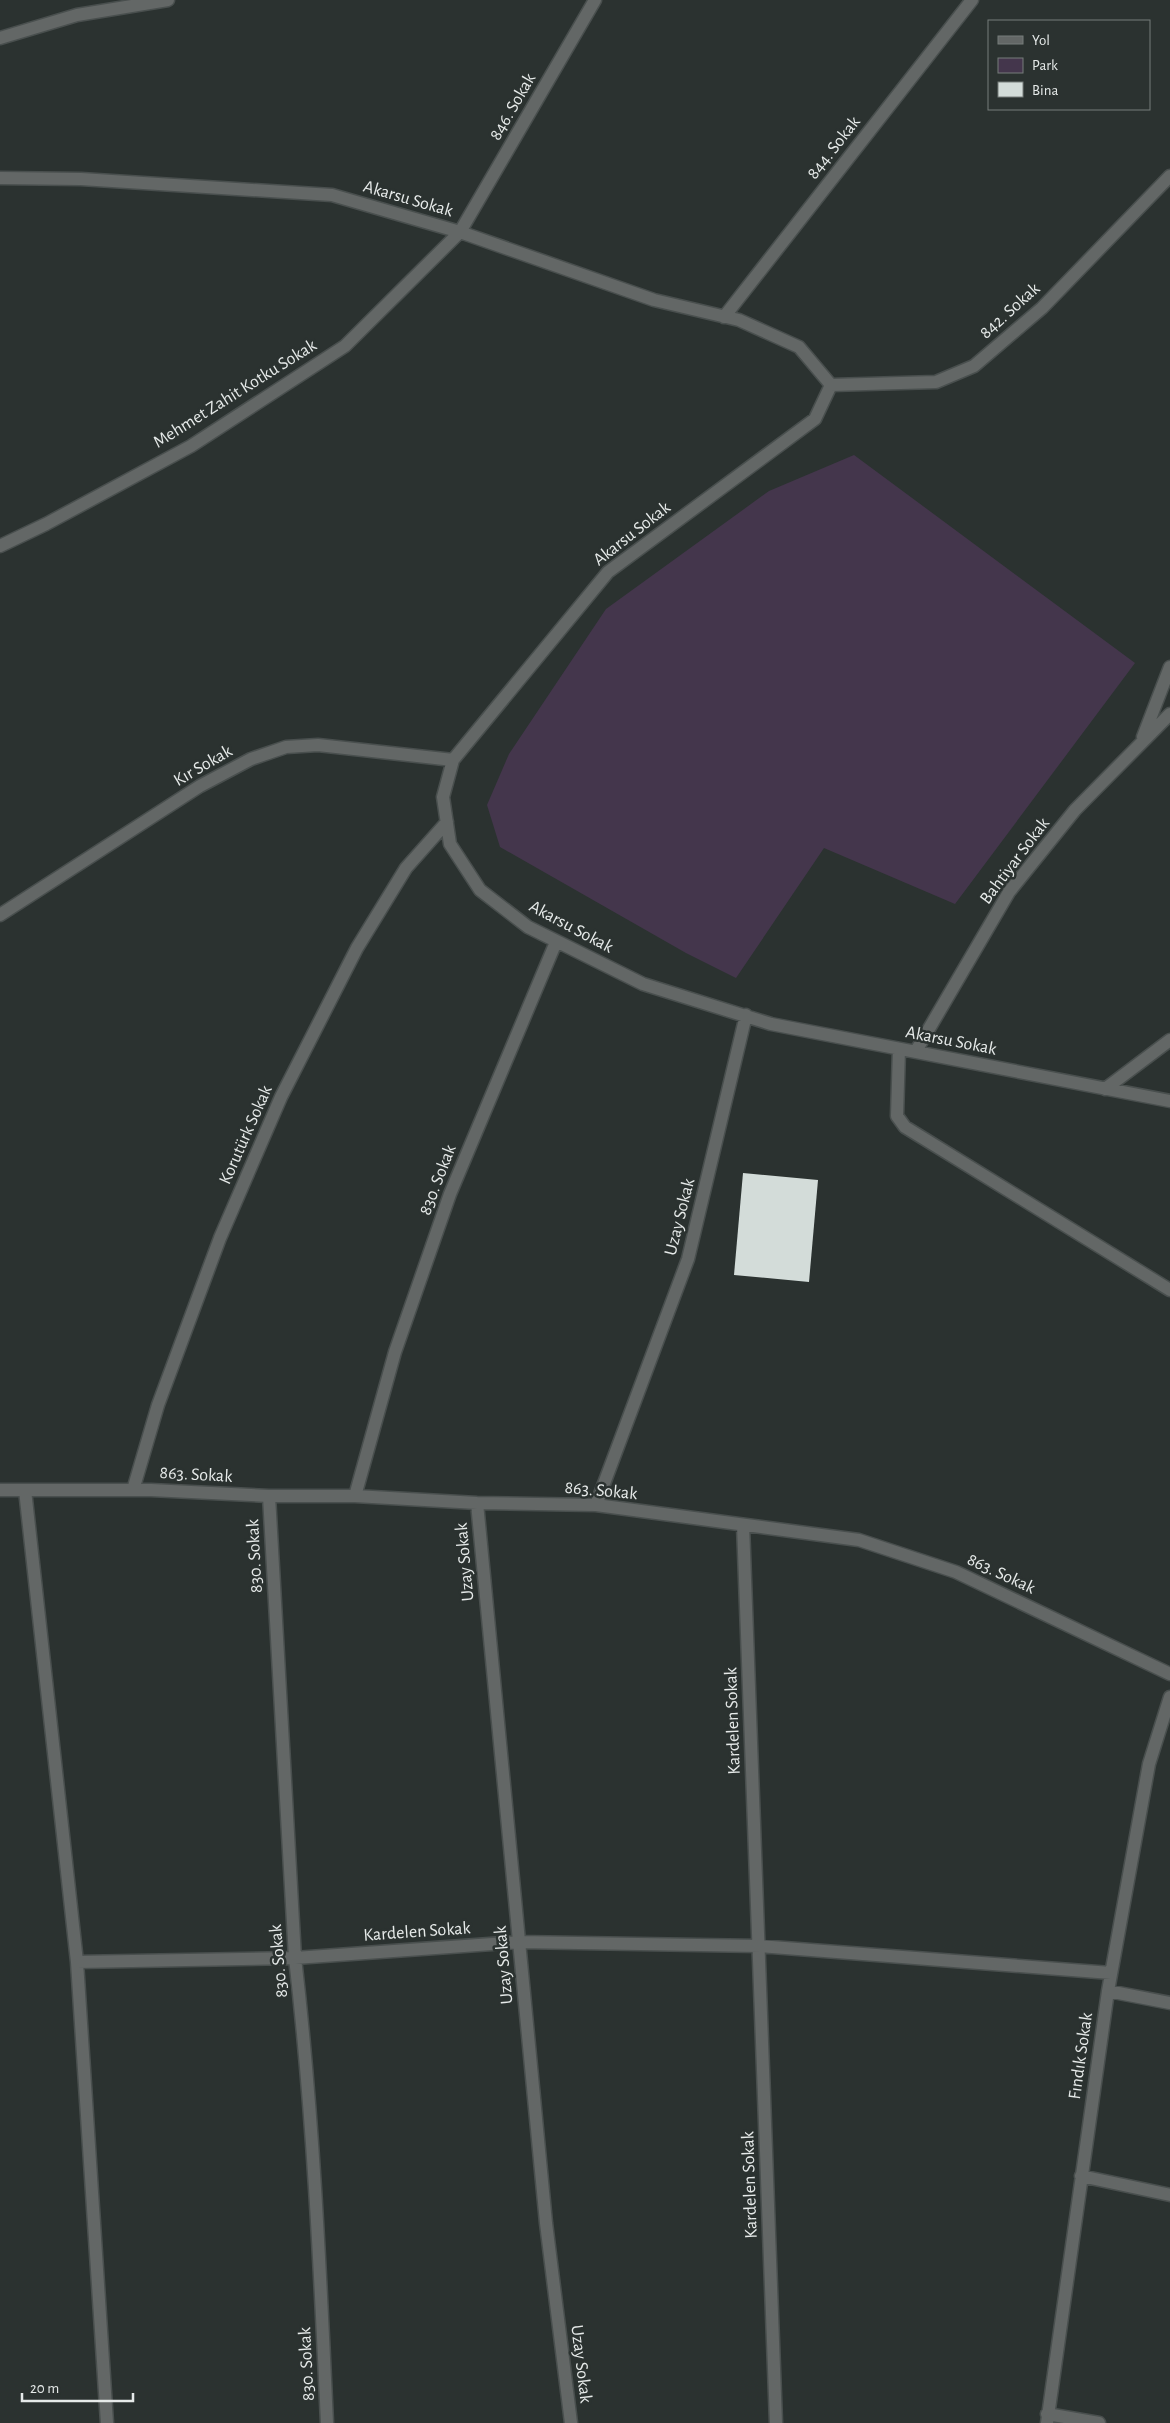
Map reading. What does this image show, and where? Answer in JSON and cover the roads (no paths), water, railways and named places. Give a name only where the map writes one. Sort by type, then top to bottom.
[{"type":"street","points":[[0,38],[77,15],[168,0]]},
{"type":"street","name":"846. Sokak","points":[[460,232],[595,0]]},
{"type":"street","name":"844. Sokak","points":[[724,317],[972,0]]},
{"type":"street","name":"842. Sokak","points":[[831,385],[936,382],[974,366],[1042,308],[1170,176]]},
{"type":"street","name":"Akarsu Sokak","points":[[0,178],[81,179],[332,195],[460,232],[654,300],[739,320],[799,347],[831,385],[815,419],[608,572],[453,760],[443,798],[450,844],[480,890],[528,927],[644,984],[771,1024],[1170,1102]]},
{"type":"street","name":"Mehmet Zahit Kotku Sokak","points":[[0,546],[46,524],[191,446],[345,346],[460,232]]},
{"type":"street","points":[[1141,742],[1170,667]]},
{"type":"street","name":"Bahtiyar Sokak","points":[[916,1051],[1009,892],[1076,810],[1170,714]]},
{"type":"street","name":"Kır Sokak","points":[[0,915],[200,786],[251,759],[286,747],[318,745],[453,760]]},
{"type":"street","name":"Korutürk Sokak","points":[[133,1490],[158,1405],[217,1247],[281,1097],[357,948],[406,868],[447,822]]},
{"type":"street","name":"830. Sokak","points":[[355,1496],[395,1352],[450,1194],[556,942]]},
{"type":"street","name":"Uzay Sokak","points":[[596,1505],[688,1259],[746,1015]]},
{"type":"street","points":[[1105,1089],[1170,1040]]},
{"type":"street","points":[[899,1049],[897,1116],[906,1127],[1170,1290]]},
{"type":"street","name":"863. Sokak","points":[[0,1490],[133,1490],[269,1496],[355,1496],[478,1503],[596,1505],[859,1540],[956,1572],[1170,1674]]},
{"type":"street","points":[[25,1490],[77,1962],[107,2423]]},
{"type":"street","name":"830. Sokak","points":[[269,1496],[295,1958],[303,2023],[320,2260],[327,2423]]},
{"type":"street","name":"Uzay Sokak","points":[[478,1503],[546,2223],[571,2423]]},
{"type":"street","name":"Kardelen Sokak","points":[[743,1525],[776,2423]]},
{"type":"street","name":"Fındık Sokak","points":[[1047,2418],[1111,1973],[1149,1764],[1170,1697]]},
{"type":"street","name":"Kardelen Sokak","points":[[77,1962],[295,1958],[519,1942],[759,1946],[1111,1973]]},
{"type":"street","points":[[1108,1991],[1170,2003]]},
{"type":"street","points":[[1081,2176],[1170,2195]]},
{"type":"street","points":[[1047,2418],[1099,2423]]}]
